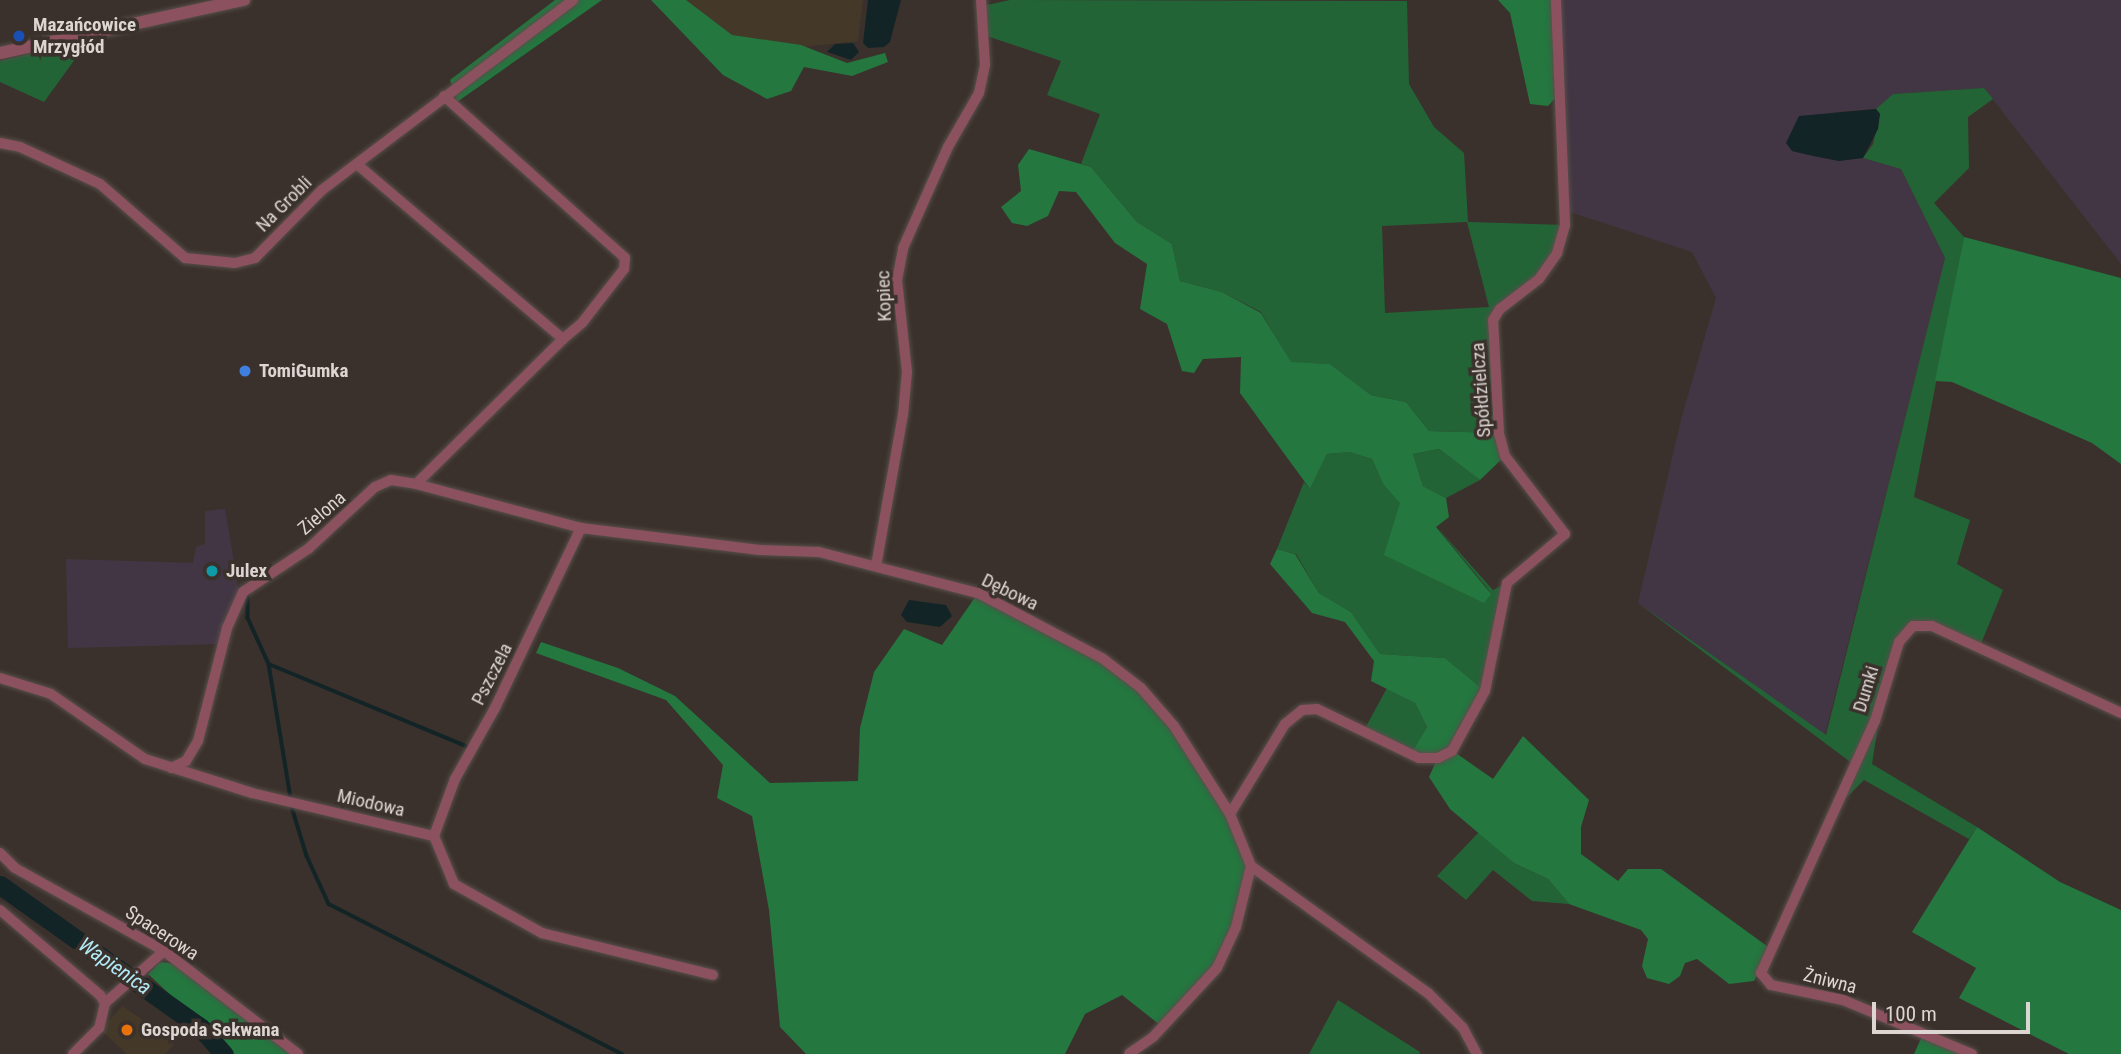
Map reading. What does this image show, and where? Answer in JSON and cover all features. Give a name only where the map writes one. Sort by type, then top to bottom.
[{"type":"street","points":[[0,53],[244,0]]},
{"type":"street","name":"Na Grobli","points":[[0,143],[20,147],[100,184],[185,258],[235,263],[255,258],[321,190],[358,165],[444,96],[573,0]]},
{"type":"street","name":"Kopiec","points":[[876,566],[906,382],[897,280],[903,248],[948,147],[979,93],[985,65],[981,0]]},
{"type":"street","name":"Spółdzielcza","points":[[1230,814],[1285,724],[1302,710],[1317,709],[1419,758],[1438,758],[1452,751],[1485,691],[1507,583],[1565,534],[1505,456],[1499,433],[1493,320],[1500,309],[1539,279],[1558,253],[1565,225],[1556,0]]},
{"type":"street","points":[[416,484],[582,323],[624,269],[625,258],[444,96]]},
{"type":"street","points":[[358,165],[563,339]]},
{"type":"street","name":"Zielona","points":[[171,768],[186,761],[198,741],[227,628],[243,592],[308,549],[375,487],[391,480],[416,484]]},
{"type":"street","name":"Dębowa","points":[[416,484],[581,528],[709,545],[819,552],[978,593],[1102,658],[1141,688],[1174,726],[1230,814],[1251,866]]},
{"type":"street","name":"Pszczela","points":[[434,836],[455,779],[501,696],[581,528]]},
{"type":"street","name":"Dumki","points":[[1761,973],[1875,722],[1899,642],[1913,626],[1932,626],[2121,713]]},
{"type":"street","name":"Miodowa","points":[[0,678],[51,694],[145,759],[252,793],[434,836]]},
{"type":"street","points":[[434,836],[454,884],[542,933],[713,975]]},
{"type":"street","name":"Spacerowa","points":[[0,853],[15,868],[164,951],[298,1054]]},
{"type":"street","points":[[1129,1054],[1153,1037],[1217,968],[1236,927],[1251,866],[1428,993],[1463,1028],[1477,1054]]},
{"type":"street","points":[[0,911],[105,1003]]},
{"type":"street","points":[[73,1054],[99,1028],[105,1003],[164,951]]},
{"type":"street","name":"Żniwna","points":[[1761,973],[1777,987],[1843,1000],[1972,1054]]},
{"type":"shaded area","points":[[681,0],[863,0],[858,41],[792,48],[735,39]]},
{"type":"shaded area","points":[[868,0],[901,0],[890,42],[884,47],[868,48],[863,43]]},
{"type":"shaded area","points":[[1561,0],[2121,0],[2121,264],[1984,88],[1893,94],[1876,109],[1835,112],[1792,151],[1839,161],[1863,158],[1901,169],[1945,258],[1825,735],[1638,603],[1681,420],[1716,298],[1692,252],[1567,211]]},
{"type":"shaded area","points":[[853,43],[859,52],[851,60],[827,52],[835,44]]},
{"type":"shaded area","points":[[1876,109],[1880,114],[1878,129],[1863,158],[1839,161],[1813,156],[1792,151],[1786,143],[1799,116]]},
{"type":"shaded area","points":[[225,509],[239,592],[220,644],[68,648],[66,559],[193,563],[196,547],[205,544],[205,511]]},
{"type":"shaded area","points":[[909,600],[946,605],[952,616],[940,627],[907,622],[901,615]]},
{"type":"shaded area","points":[[122,1006],[176,1042],[165,1054],[127,1054],[101,1030]]},
{"type":"green space","points":[[555,0],[602,0],[457,102],[450,80]]},
{"type":"green space","points":[[651,0],[686,0],[732,35],[801,45],[847,63],[885,53],[888,62],[852,76],[804,67],[791,91],[767,99],[723,75]]},
{"type":"green space","points":[[1010,0],[1407,1],[1409,84],[1434,127],[1464,153],[1468,222],[1565,225],[1557,253],[1493,320],[1499,433],[1429,431],[1406,402],[1371,395],[1330,364],[1291,363],[1261,312],[1222,292],[1180,281],[1172,244],[1137,222],[1091,167],[1081,164],[1100,114],[1047,95],[1061,61],[984,35],[982,6]],"holes":[[[1467,222],[1489,307],[1385,313],[1382,226]]]},
{"type":"green space","points":[[1498,0],[1556,0],[1563,90],[1548,106],[1530,104],[1510,13]]},
{"type":"green space","points":[[81,41],[86,44],[44,102],[0,82],[0,61]]},
{"type":"green space","points":[[1984,88],[1993,99],[1968,117],[1969,168],[1934,203],[1964,237],[1914,497],[1970,520],[1957,564],[2003,590],[1980,646],[1934,625],[1905,628],[1873,720],[1853,764],[1638,603],[1826,735],[1945,258],[1901,169],[1863,158],[1873,144],[1880,114],[1876,109],[1893,94]]},
{"type":"green space","points":[[1029,149],[1091,167],[1137,222],[1172,244],[1180,281],[1222,292],[1261,313],[1291,362],[1330,364],[1371,395],[1406,402],[1429,431],[1499,433],[1505,456],[1480,480],[1439,449],[1413,454],[1423,486],[1446,498],[1449,517],[1436,527],[1491,594],[1484,603],[1384,555],[1400,503],[1383,484],[1372,459],[1349,452],[1327,454],[1310,489],[1240,393],[1241,357],[1203,359],[1194,373],[1182,371],[1167,324],[1140,309],[1147,264],[1115,243],[1076,192],[1059,191],[1048,216],[1027,226],[1012,223],[1001,207],[1021,191],[1018,165]]},
{"type":"green space","points":[[1964,237],[2121,278],[2121,464],[2092,443],[1952,382],[1935,381]]},
{"type":"green space","points":[[1439,449],[1480,480],[1446,498],[1423,486],[1413,454]]},
{"type":"green space","points":[[1349,452],[1372,459],[1383,484],[1491,593],[1436,526],[1493,590],[1507,583],[1485,691],[1445,658],[1380,654],[1351,612],[1319,593],[1296,554],[1277,549],[1304,482],[1310,489],[1327,454]]},
{"type":"green space","points":[[1277,549],[1295,554],[1319,593],[1351,612],[1380,654],[1445,658],[1485,691],[1453,751],[1493,779],[1523,736],[1589,800],[1581,827],[1581,854],[1618,881],[1628,869],[1661,869],[1771,949],[1754,981],[1729,984],[1697,959],[1685,963],[1680,976],[1669,984],[1647,978],[1642,966],[1648,939],[1641,930],[1569,904],[1548,879],[1514,863],[1450,809],[1429,777],[1437,759],[1410,755],[1427,727],[1415,703],[1371,681],[1374,661],[1345,622],[1312,613],[1270,564]]},
{"type":"green space","points":[[978,593],[1102,658],[1174,726],[1230,814],[1251,866],[1233,926],[1214,966],[1160,1025],[1122,995],[1085,1014],[1065,1054],[806,1054],[780,1027],[769,910],[752,816],[717,798],[723,765],[666,700],[536,653],[541,642],[618,668],[675,696],[770,783],[858,781],[860,728],[874,672],[904,629],[942,645]]},
{"type":"green space","points":[[1387,688],[1415,703],[1427,727],[1410,755],[1363,732]]},
{"type":"green space","points":[[1878,726],[1872,764],[1977,827],[1969,839],[1864,780],[1845,799]]},
{"type":"green space","points":[[1977,827],[2060,882],[2121,910],[2121,1054],[2069,1054],[1959,998],[1976,968],[1912,932]]},
{"type":"green space","points":[[1480,831],[1514,863],[1548,879],[1569,904],[1532,901],[1493,870],[1466,900],[1437,876]]},
{"type":"green space","points":[[160,962],[177,964],[293,1054],[234,1054],[148,974]]},
{"type":"green space","points":[[1338,1000],[1420,1052],[1419,1054],[1309,1054]]},
{"type":"green space","points":[[1923,1034],[1967,1054],[1914,1054]]},
{"type":"waterway","points":[[248,595],[248,618],[269,664],[291,798]]},
{"type":"waterway","points":[[269,664],[468,747]]},
{"type":"waterway","points":[[292,807],[307,856],[329,904],[622,1054]]},
{"type":"waterway","name":"Wapienica","points":[[0,885],[201,1028],[224,1054]]},
{"type":"place","name":"Mazańcowice Mrzygłód","points":[[19,36]]},
{"type":"place","name":"TomiGumka","points":[[245,371]]},
{"type":"place","name":"Julex","points":[[212,571]]},
{"type":"place","name":"Gospoda Sekwana","points":[[127,1030]]}]
